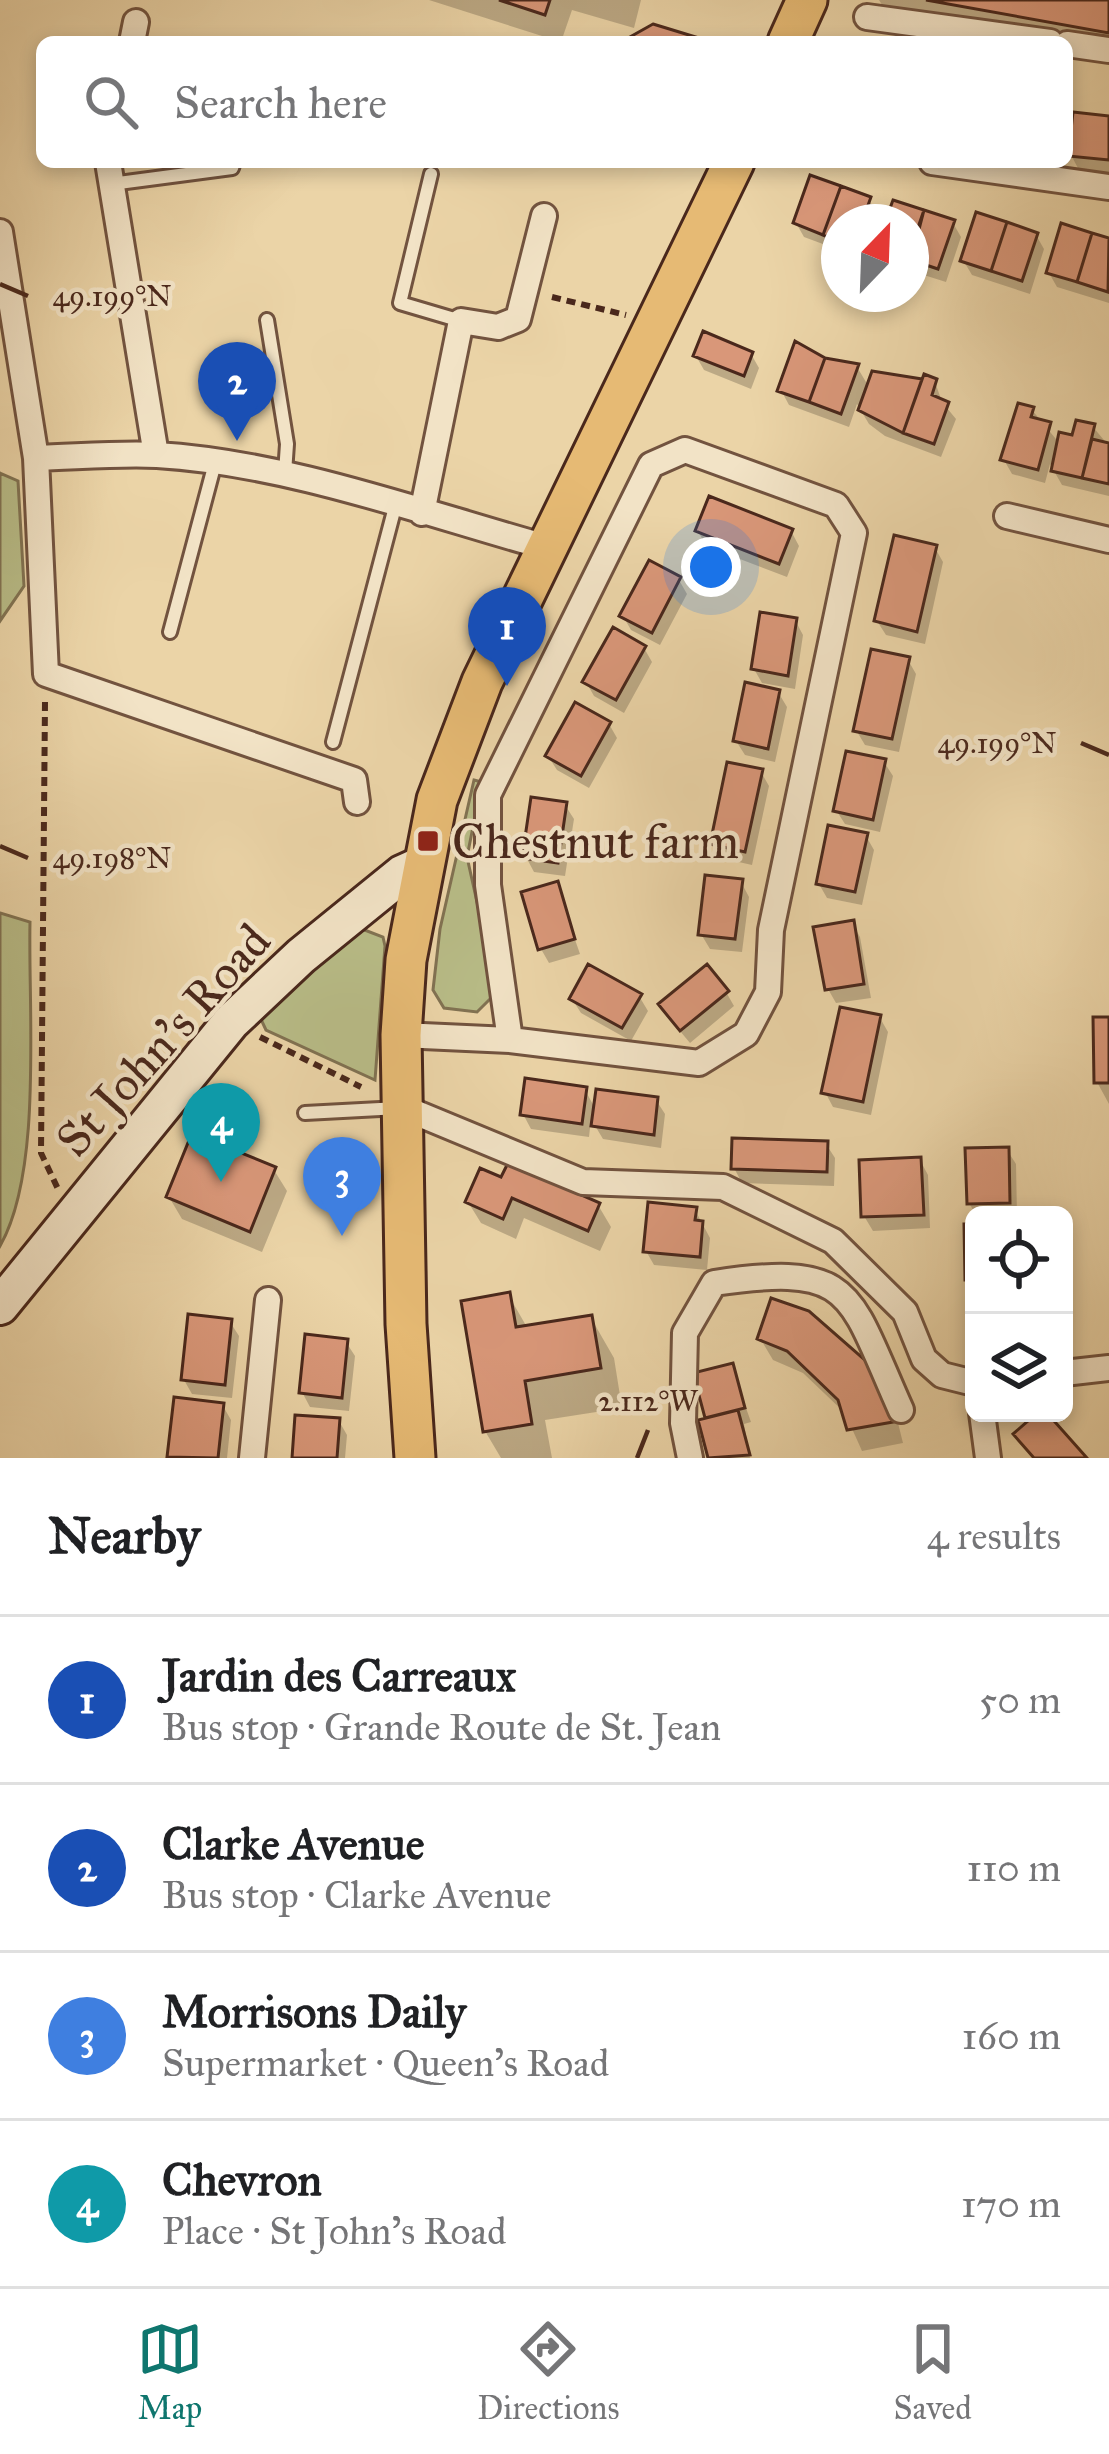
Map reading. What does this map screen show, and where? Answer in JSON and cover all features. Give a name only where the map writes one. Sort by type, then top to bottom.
[{"type":"main road","points":[[791,36],[806,0]]},
{"type":"main road","points":[[415,1458],[401,1035],[406,960],[436,800],[482,682],[545,547],[731,168]]},
{"type":"main road","name":"St John's Road","points":[[0,1306],[231,1022],[301,956],[402,874],[422,865]]},
{"type":"street","points":[[867,17],[1006,36]]},
{"type":"street","points":[[1073,45],[1109,50]]},
{"type":"street","points":[[974,168],[1109,187]]},
{"type":"street","points":[[110,173],[156,455]]},
{"type":"street","points":[[422,513],[461,321],[498,327],[518,319],[544,216]]},
{"type":"street","points":[[0,232],[37,458],[46,674],[354,780],[357,802]]},
{"type":"street","points":[[401,1035],[510,1040],[699,1064],[746,1034],[768,992],[771,930],[854,533],[836,505],[685,450],[652,465],[488,795],[488,885],[510,1040]]},
{"type":"street","points":[[37,458],[156,455],[215,463],[285,476],[545,547]]},
{"type":"street","points":[[1007,516],[1109,540]]},
{"type":"street","points":[[401,1107],[583,1182],[723,1187],[832,1241],[905,1312],[924,1359],[942,1376],[965,1381]]},
{"type":"street","points":[[690,1458],[683,1423],[685,1334],[714,1283],[779,1274],[819,1278],[854,1307],[901,1410]]},
{"type":"street","points":[[252,1458],[268,1300]]},
{"type":"street","points":[[1073,1372],[1109,1367]]},
{"type":"street","points":[[983,1422],[988,1458]]},
{"type":"lane","points":[[110,173],[232,168]]},
{"type":"lane","points":[[431,174],[400,303],[461,321]]},
{"type":"lane","points":[[267,320],[287,444],[285,476]]},
{"type":"lane","points":[[170,632],[215,463]]},
{"type":"lane","points":[[333,742],[395,507]]},
{"type":"lane","points":[[304,1113],[401,1107]]},
{"type":"path","points":[[525,290],[654,322]]},
{"type":"path","points":[[46,674],[41,1153],[70,1215]]},
{"type":"path","points":[[231,1022],[401,1107]]},
{"type":"green space","points":[[0,473],[18,481],[24,586],[0,621]]},
{"type":"green space","points":[[474,780],[482,782],[467,857],[497,992],[477,1012],[444,1008],[433,990],[440,929]]},
{"type":"green space","points":[[0,913],[30,922],[31,1043],[23,1176],[0,1246]]},
{"type":"green space","points":[[362,929],[383,937],[385,946],[375,1080],[266,1030],[259,1015]]},
{"type":"building","points":[[499,0],[550,0],[545,15]]},
{"type":"building","points":[[926,0],[1109,0],[1109,33]]},
{"type":"building","points":[[653,24],[692,36],[632,36]]},
{"type":"building","points":[[1073,112],[1109,116],[1109,160],[1073,156]]},
{"type":"building","points":[[810,175],[841,186],[834,204],[821,204],[821,234],[793,223]]},
{"type":"building","points":[[841,186],[871,197],[868,204],[834,204]]},
{"type":"building","points":[[929,212],[955,220],[938,269],[929,266]]},
{"type":"building","points":[[976,212],[1007,222],[991,271],[960,261]]},
{"type":"building","points":[[1007,222],[1038,233],[1022,281],[991,271]]},
{"type":"building","points":[[1061,223],[1092,233],[1077,282],[1046,273]]},
{"type":"building","points":[[1092,233],[1109,238],[1108,292],[1077,282]]},
{"type":"building","points":[[703,331],[753,352],[744,376],[693,356]]},
{"type":"building","points":[[795,341],[825,358],[809,402],[777,391]]},
{"type":"building","points":[[825,358],[859,364],[841,414],[809,402]]},
{"type":"building","points":[[872,371],[922,379],[903,433],[858,410]]},
{"type":"building","points":[[924,374],[937,379],[932,395],[949,402],[934,444],[903,433]]},
{"type":"building","points":[[1018,403],[1034,407],[1031,417],[1051,422],[1038,470],[1000,460]]},
{"type":"building","points":[[1076,420],[1095,424],[1082,478],[1051,471],[1059,432],[1072,435]]},
{"type":"building","points":[[1092,439],[1109,443],[1109,484],[1082,478]]},
{"type":"building","points":[[709,496],[793,529],[779,564],[695,531]]},
{"type":"building","points":[[894,535],[937,545],[917,632],[874,621]]},
{"type":"building","points":[[649,560],[681,577],[652,633],[619,616]]},
{"type":"building","points":[[760,612],[797,618],[788,676],[751,669]]},
{"type":"building","points":[[613,627],[646,646],[616,700],[582,682]]},
{"type":"building","points":[[871,649],[910,657],[892,739],[853,731]]},
{"type":"building","points":[[745,682],[780,690],[768,749],[733,741]]},
{"type":"building","points":[[575,702],[611,722],[581,776],[545,756]]},
{"type":"building","points":[[846,751],[886,759],[873,820],[833,811]]},
{"type":"building","points":[[727,762],[763,769],[745,852],[710,844]]},
{"type":"building","points":[[531,797],[567,802],[558,863],[522,858]]},
{"type":"building","points":[[828,825],[868,833],[855,892],[816,884]]},
{"type":"building","points":[[705,875],[743,879],[735,939],[698,935]]},
{"type":"building","points":[[558,881],[575,939],[538,950],[521,892]]},
{"type":"building","points":[[854,920],[864,984],[825,990],[813,927]]},
{"type":"building","points":[[588,964],[642,994],[622,1028],[569,999]]},
{"type":"building","points":[[707,964],[729,991],[680,1031],[658,1004]]},
{"type":"building","points":[[840,1007],[881,1015],[863,1102],[821,1093]]},
{"type":"building","points":[[1093,1017],[1109,1017],[1109,1083],[1094,1083]]},
{"type":"building","points":[[525,1078],[587,1087],[582,1124],[520,1115]]},
{"type":"building","points":[[596,1089],[658,1097],[654,1135],[591,1126]]},
{"type":"building","points":[[192,1133],[276,1167],[250,1232],[166,1197]]},
{"type":"building","points":[[732,1138],[828,1141],[827,1172],[731,1169]]},
{"type":"building","points":[[1009,1147],[1010,1203],[967,1204],[965,1148]]},
{"type":"building","points":[[921,1157],[924,1215],[861,1217],[859,1160]]},
{"type":"building","points":[[508,1163],[600,1203],[588,1231],[512,1198],[503,1219],[465,1202],[480,1168],[501,1177]]},
{"type":"building","points":[[648,1202],[697,1207],[695,1220],[703,1221],[700,1257],[643,1252]]},
{"type":"building","points":[[510,1292],[516,1327],[592,1315],[601,1368],[525,1381],[532,1424],[483,1432],[461,1301]]},
{"type":"building","points":[[771,1298],[809,1311],[881,1374],[893,1422],[847,1430],[838,1400],[787,1351],[757,1339]]},
{"type":"building","points":[[188,1314],[232,1319],[225,1385],[181,1380]]},
{"type":"building","points":[[305,1334],[348,1339],[342,1398],[299,1393]]},
{"type":"building","points":[[733,1363],[745,1408],[705,1418],[693,1373]]},
{"type":"building","points":[[174,1397],[224,1403],[218,1458],[167,1457]]},
{"type":"building","points":[[738,1410],[750,1455],[708,1458],[698,1420]]},
{"type":"building","points":[[295,1415],[340,1418],[337,1458],[292,1458]]},
{"type":"building","points":[[1027,1422],[1055,1422],[1087,1458],[1034,1458],[1013,1434]]},
{"type":"place","name":"Clarke Avenue","points":[[237,441]]},
{"type":"place","name":"Jardin des Carreaux","points":[[507,686]]},
{"type":"place","name":"Chestnut farm","points":[[428,841]]},
{"type":"place","name":"Chevron","points":[[221,1182]]},
{"type":"place","name":"Morrisons Daily","points":[[342,1236]]}]
